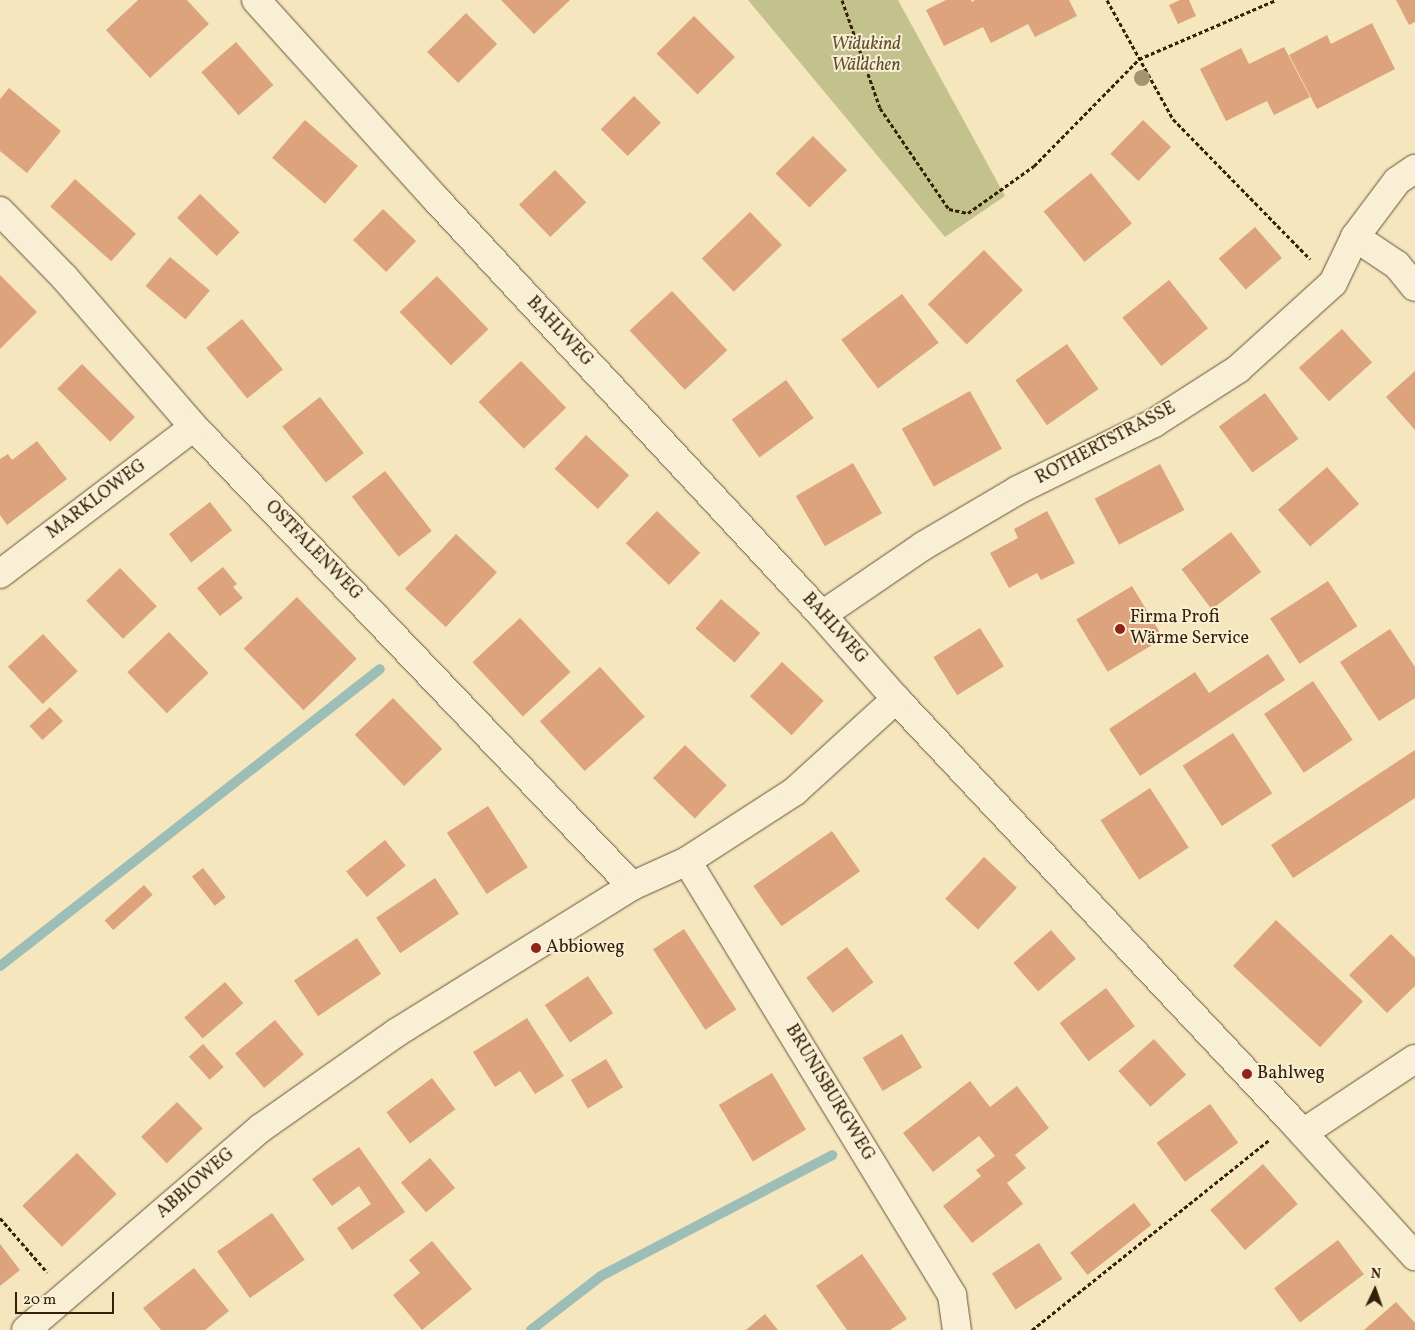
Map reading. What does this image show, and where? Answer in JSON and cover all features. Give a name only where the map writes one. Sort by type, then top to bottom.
[{"type":"street","name":"BAHLWEG","points":[[256,0],[441,204],[822,615],[896,699],[1297,1127],[1415,1256]]},
{"type":"street","name":"ROTHERTSTRASSE","points":[[822,615],[923,546],[1018,490],[1154,423],[1238,369],[1333,283],[1355,237],[1397,181],[1415,169]]},
{"type":"street","name":"OSTFALENWEG","points":[[0,211],[64,276],[194,427],[632,886]]},
{"type":"street","points":[[1355,237],[1397,265],[1415,287]]},
{"type":"street","name":"MARKLOWEG","points":[[0,574],[194,427]]},
{"type":"street","name":"ABBIOWEG","points":[[26,1330],[261,1128],[396,1033],[632,886],[686,861],[795,791],[896,699]]},
{"type":"street","name":"BRUNISBURGWEG","points":[[686,861],[952,1295],[957,1330]]},
{"type":"street","points":[[1297,1127],[1415,1059]]},
{"type":"path","points":[[842,0],[880,108],[949,208],[968,213],[1034,166],[1140,59],[1276,0]]},
{"type":"path","points":[[1107,0],[1172,118],[1333,283]]},
{"type":"path","points":[[1032,1330],[1297,1127]]},
{"type":"path","points":[[0,1218],[68,1295]]},
{"type":"green space","name":"Widukind Wäldchen","points":[[748,0],[898,0],[1005,196],[945,237]]},
{"type":"building","points":[[138,0],[187,0],[209,24],[150,78],[106,30]]},
{"type":"building","points":[[501,0],[570,0],[534,34]]},
{"type":"building","points":[[946,0],[971,0],[972,2],[975,0],[1069,0],[1077,16],[1035,37],[1028,24],[991,43],[983,27],[944,46],[926,10]]},
{"type":"building","points":[[1180,0],[1189,0],[1196,16],[1178,24],[1169,5]]},
{"type":"building","points":[[1396,0],[1415,0],[1415,22],[1409,25]]},
{"type":"building","points":[[466,13],[497,44],[458,83],[427,52]]},
{"type":"building","points":[[694,16],[735,57],[698,94],[657,53]]},
{"type":"building","points":[[1372,23],[1395,69],[1317,109],[1289,55],[1327,35],[1331,44]]},
{"type":"building","points":[[236,42],[273,85],[239,115],[201,72]]},
{"type":"building","points":[[1284,47],[1310,97],[1274,115],[1267,101],[1226,121],[1200,69],[1241,48],[1249,64]]},
{"type":"building","points":[[9,88],[61,131],[27,173],[0,151],[0,99]]},
{"type":"building","points":[[634,96],[661,123],[628,156],[601,129]]},
{"type":"building","points":[[305,120],[358,166],[325,204],[272,158]]},
{"type":"building","points":[[1143,120],[1171,147],[1138,181],[1110,154]]},
{"type":"building","points":[[813,136],[847,170],[809,207],[776,173]]},
{"type":"building","points":[[555,170],[586,202],[550,237],[519,205]]},
{"type":"building","points":[[1091,173],[1132,224],[1084,262],[1044,211]]},
{"type":"building","points":[[75,179],[136,234],[111,261],[50,206]]},
{"type":"building","points":[[200,194],[240,232],[217,256],[177,218]]},
{"type":"building","points":[[383,209],[416,241],[386,272],[353,240]]},
{"type":"building","points":[[750,212],[782,245],[734,292],[702,259]]},
{"type":"building","points":[[1255,227],[1282,258],[1246,289],[1219,258]]},
{"type":"building","points":[[984,250],[1023,290],[967,344],[928,304]]},
{"type":"building","points":[[170,257],[210,290],[185,320],[146,286]]},
{"type":"building","points":[[0,275],[37,312],[0,349]]},
{"type":"building","points":[[437,276],[488,329],[451,365],[400,312]]},
{"type":"building","points":[[1169,280],[1208,328],[1161,366],[1122,318]]},
{"type":"building","points":[[672,291],[727,350],[685,390],[630,331]]},
{"type":"building","points":[[902,294],[939,343],[878,388],[841,340]]},
{"type":"building","points":[[242,319],[283,370],[247,398],[206,348]]},
{"type":"building","points":[[1342,329],[1372,362],[1329,401],[1299,368]]},
{"type":"building","points":[[1067,344],[1099,389],[1047,425],[1015,380]]},
{"type":"building","points":[[521,361],[566,408],[524,449],[479,402]]},
{"type":"building","points":[[82,364],[135,417],[110,442],[57,389]]},
{"type":"building","points":[[1415,371],[1415,430],[1386,397]]},
{"type":"building","points":[[786,380],[814,418],[759,457],[732,419]]},
{"type":"building","points":[[970,391],[1002,449],[934,487],[902,429]]},
{"type":"building","points":[[1265,393],[1299,439],[1252,473],[1219,427]]},
{"type":"building","points":[[320,397],[364,453],[326,483],[282,427]]},
{"type":"building","points":[[586,435],[629,475],[598,509],[555,469]]},
{"type":"building","points":[[37,441],[67,479],[7,525],[0,515],[0,459],[8,454],[12,460]]},
{"type":"building","points":[[853,463],[882,513],[825,546],[796,496]]},
{"type":"building","points":[[1160,464],[1184,510],[1119,545],[1095,499]]},
{"type":"building","points":[[1327,467],[1359,504],[1310,547],[1278,510]]},
{"type":"building","points":[[385,471],[432,531],[399,557],[352,497]]},
{"type":"building","points":[[210,502],[232,530],[191,562],[169,534]]},
{"type":"building","points":[[657,511],[700,553],[669,585],[626,543]]},
{"type":"building","points":[[1047,511],[1075,563],[1041,580],[1037,573],[1009,588],[990,553],[1018,538],[1014,529]]},
{"type":"building","points":[[1231,532],[1261,572],[1212,609],[1181,569]]},
{"type":"building","points":[[456,534],[497,572],[446,627],[405,589]]},
{"type":"building","points":[[223,567],[237,584],[233,587],[243,598],[220,616],[197,588]]},
{"type":"building","points":[[120,568],[157,606],[123,639],[86,601]]},
{"type":"building","points":[[1328,581],[1357,626],[1300,664],[1270,619]]},
{"type":"building","name":"Firma Profi Wärme Service","points":[[1132,586],[1163,638],[1108,672],[1076,619]]},
{"type":"building","points":[[297,597],[357,659],[304,710],[244,648]]},
{"type":"building","points":[[721,599],[760,633],[735,663],[695,628]]},
{"type":"building","points":[[520,618],[570,672],[523,716],[472,662]]},
{"type":"building","points":[[980,628],[1004,666],[957,695],[933,657]]},
{"type":"building","points":[[1390,629],[1415,667],[1415,698],[1379,721],[1340,662]]},
{"type":"building","points":[[169,632],[209,673],[167,713],[127,672]]},
{"type":"building","points":[[43,634],[78,671],[43,704],[8,667]]},
{"type":"building","points":[[1268,654],[1285,680],[1140,776],[1109,729],[1195,672],[1209,693]]},
{"type":"building","points":[[782,662],[824,701],[792,735],[750,696]]},
{"type":"building","points":[[600,667],[645,717],[585,771],[540,721]]},
{"type":"building","points":[[1313,681],[1353,740],[1304,773],[1264,714]]},
{"type":"building","points":[[393,698],[442,749],[404,786],[355,735]]},
{"type":"building","points":[[50,707],[63,721],[42,740],[30,726]]},
{"type":"building","points":[[1233,733],[1272,793],[1222,826],[1183,766]]},
{"type":"building","points":[[685,745],[727,785],[695,818],[653,778]]},
{"type":"building","points":[[1415,750],[1415,798],[1293,878],[1271,845]]},
{"type":"building","points":[[1150,788],[1189,848],[1139,880],[1101,820]]},
{"type":"building","points":[[488,806],[528,867],[487,894],[447,833]]},
{"type":"building","points":[[832,831],[860,871],[781,926],[753,886]]},
{"type":"building","points":[[385,840],[406,866],[367,897],[346,871]]},
{"type":"building","points":[[984,857],[1017,888],[978,929],[945,899]]},
{"type":"building","points":[[203,868],[226,897],[215,906],[192,877]]},
{"type":"building","points":[[435,878],[459,914],[400,953],[376,918]]},
{"type":"building","points":[[144,885],[153,895],[113,930],[105,920]]},
{"type":"building","points":[[1276,920],[1363,1001],[1320,1047],[1233,966]]},
{"type":"building","points":[[684,929],[736,1010],[705,1030],[653,949]]},
{"type":"building","points":[[1051,930],[1076,959],[1038,991],[1013,963]]},
{"type":"building","points":[[1391,934],[1415,958],[1415,986],[1387,1013],[1349,975]]},
{"type":"building","points":[[357,938],[381,974],[318,1016],[294,980]]},
{"type":"building","points":[[847,947],[873,982],[833,1013],[806,978]]},
{"type":"building","points":[[588,976],[613,1013],[570,1042],[545,1005]]},
{"type":"building","points":[[225,982],[243,1003],[203,1039],[184,1017]]},
{"type":"building","points":[[1106,988],[1135,1026],[1089,1061],[1060,1023]]},
{"type":"building","points":[[527,1018],[564,1076],[535,1094],[520,1071],[495,1087],[473,1052]]},
{"type":"building","points":[[275,1020],[304,1054],[264,1088],[235,1053]]},
{"type":"building","points":[[902,1034],[922,1067],[883,1091],[863,1058]]},
{"type":"building","points":[[1154,1039],[1186,1075],[1150,1107],[1118,1071]]},
{"type":"building","points":[[203,1044],[224,1067],[210,1080],[189,1057]]},
{"type":"building","points":[[606,1059],[623,1087],[588,1108],[571,1080]]},
{"type":"building","points":[[772,1073],[806,1130],[753,1162],[719,1105]]},
{"type":"building","points":[[432,1078],[455,1109],[410,1143],[386,1112]]},
{"type":"building","points":[[970,1081],[990,1107],[1017,1086],[1049,1128],[1015,1155],[1026,1168],[1007,1183],[1023,1204],[972,1243],[943,1206],[981,1176],[976,1170],[995,1156],[979,1136],[933,1172],[903,1133]]},
{"type":"building","points":[[177,1102],[203,1129],[167,1163],[141,1137]]},
{"type":"building","points":[[1210,1104],[1238,1143],[1185,1182],[1157,1143]]},
{"type":"building","points":[[359,1147],[405,1212],[352,1250],[337,1228],[371,1204],[359,1186],[332,1206],[312,1179]]},
{"type":"building","points":[[77,1153],[117,1194],[62,1247],[22,1206]]},
{"type":"building","points":[[430,1158],[455,1188],[426,1212],[401,1182]]},
{"type":"building","points":[[1263,1164],[1298,1204],[1245,1250],[1210,1210]]},
{"type":"building","points":[[1134,1203],[1151,1225],[1087,1275],[1070,1253]]},
{"type":"building","points":[[272,1213],[305,1260],[250,1298],[217,1251]]},
{"type":"building","points":[[1338,1240],[1364,1274],[1300,1322],[1274,1288]]},
{"type":"building","points":[[432,1241],[472,1289],[422,1330],[393,1295],[420,1273],[409,1260]]},
{"type":"building","points":[[1039,1243],[1062,1279],[1015,1310],[992,1273]]},
{"type":"building","points":[[0,1244],[20,1270],[0,1286]]},
{"type":"building","points":[[862,1254],[907,1319],[890,1330],[847,1330],[816,1286]]},
{"type":"building","points":[[194,1268],[229,1311],[205,1330],[161,1330],[143,1308]]},
{"type":"building","points":[[1396,1302],[1415,1323],[1415,1330],[1364,1330]]},
{"type":"building","points":[[765,1314],[778,1330],[746,1330]]},
{"type":"waterway","points":[[0,966],[380,669]]},
{"type":"waterway","points":[[531,1330],[601,1276],[832,1155]]},
{"type":"place","name":"Firma Profi Wärme Service","points":[[1120,629]]},
{"type":"place","name":"Abbioweg","points":[[536,948]]},
{"type":"place","name":"Bahlweg","points":[[1247,1074]]}]
